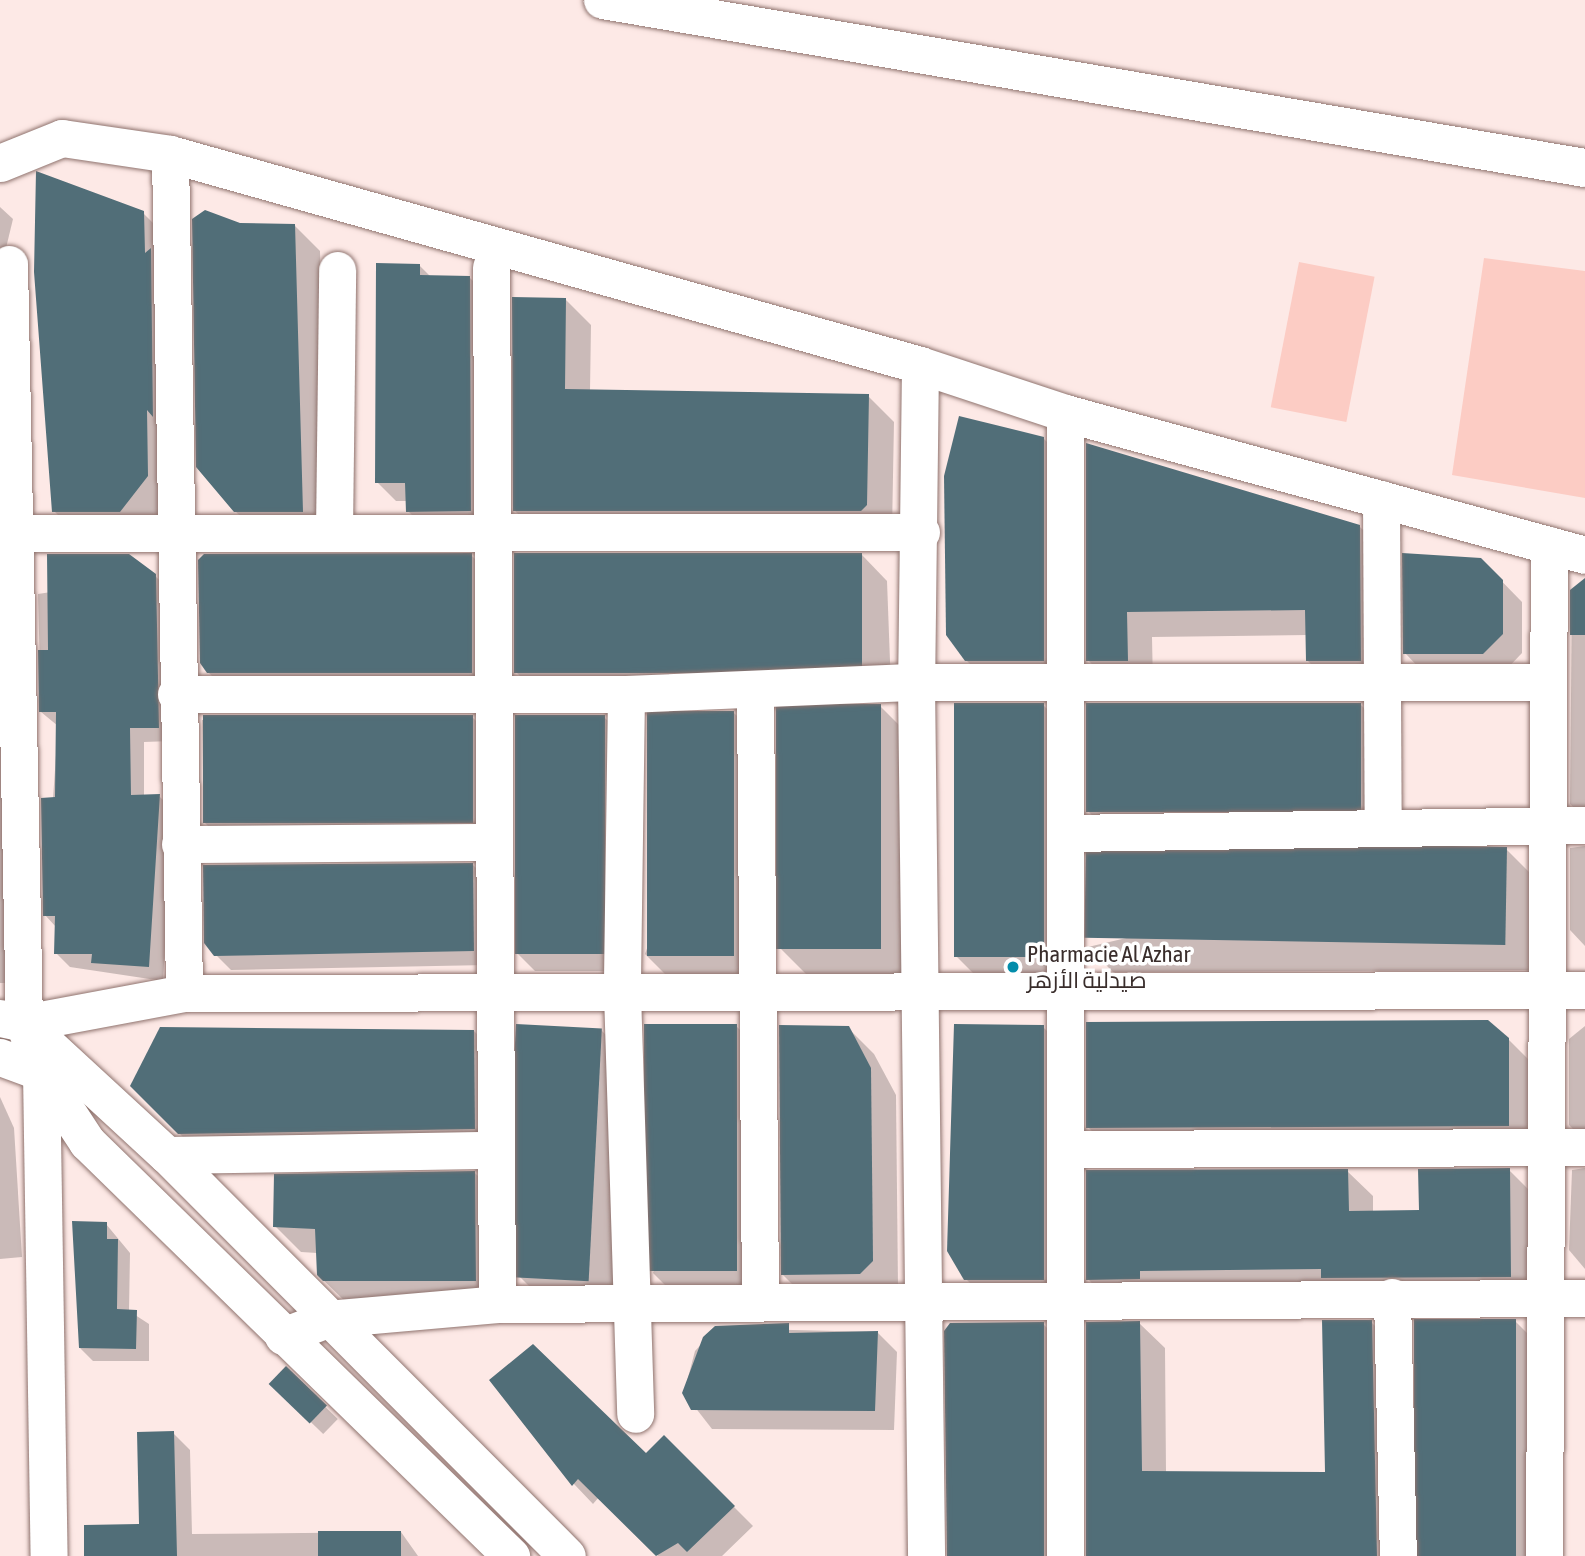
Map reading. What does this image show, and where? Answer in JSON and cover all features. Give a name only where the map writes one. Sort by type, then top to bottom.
[{"type":"main road","points":[[603,0],[1585,169]]},
{"type":"street","points":[[0,163],[62,138],[170,154],[920,365],[1065,413],[1585,555]]},
{"type":"street","points":[[170,154],[176,694],[184,993]]},
{"type":"street","points":[[9,264],[18,533],[12,1021],[41,1072],[87,1142],[283,1336],[512,1556]]},
{"type":"street","points":[[491,267],[494,531],[492,993],[497,1304]]},
{"type":"street","points":[[334,531],[337,270]]},
{"type":"street","points":[[920,365],[921,532],[916,682],[926,1556]]},
{"type":"street","points":[[1065,413],[1069,991],[1065,1556]]},
{"type":"street","points":[[1381,499],[1383,828]]},
{"type":"street","points":[[18,533],[921,532]]},
{"type":"street","points":[[1544,1556],[1541,1297],[1545,1147],[1568,990],[1548,826],[1546,682],[1549,545]]},
{"type":"street","points":[[176,694],[625,694],[755,691],[916,682],[1381,679],[1546,682]]},
{"type":"street","points":[[755,691],[760,1302]]},
{"type":"street","points":[[625,694],[622,993],[628,1302],[635,1414]]},
{"type":"street","points":[[1068,833],[1585,825]]},
{"type":"street","points":[[180,844],[492,842]]},
{"type":"street","points":[[12,1021],[184,993],[759,994],[918,991],[1568,990]]},
{"type":"street","points":[[12,1021],[167,1155],[327,1319],[567,1556]]},
{"type":"street","points":[[0,1057],[41,1072]]},
{"type":"street","points":[[41,1072],[49,1556]]},
{"type":"street","points":[[1066,1149],[1585,1147]]},
{"type":"street","points":[[167,1155],[495,1150]]},
{"type":"street","points":[[1392,1297],[1398,1556]]},
{"type":"street","points":[[283,1336],[327,1319],[497,1304],[1585,1298]]},
{"type":"shaded area","points":[[1484,258],[1585,271],[1585,498],[1452,475]]},
{"type":"shaded area","points":[[1299,262],[1375,277],[1346,422],[1271,407]]},
{"type":"building","points":[[36,171],[144,211],[145,253],[151,248],[153,417],[147,410],[148,476],[120,512],[52,512],[34,272]]},
{"type":"building","points":[[205,210],[240,223],[295,224],[303,512],[234,512],[196,467],[192,219]]},
{"type":"building","points":[[376,263],[420,264],[420,275],[470,276],[471,511],[406,512],[405,483],[375,483]]},
{"type":"building","points":[[512,297],[566,298],[565,389],[869,394],[867,505],[861,511],[513,511]]},
{"type":"building","points":[[959,416],[1044,437],[1044,661],[965,661],[946,635],[944,476]]},
{"type":"building","points":[[1086,443],[1360,525],[1361,661],[1306,661],[1305,610],[1127,612],[1128,661],[1086,661]]},
{"type":"building","points":[[472,553],[472,673],[207,673],[200,663],[198,560],[204,554]]},
{"type":"building","points":[[514,553],[862,553],[862,673],[514,673]]},
{"type":"building","points":[[1402,553],[1481,558],[1503,580],[1503,634],[1483,654],[1403,654]]},
{"type":"building","points":[[47,554],[129,554],[156,574],[159,728],[130,728],[131,795],[160,794],[149,967],[91,963],[92,954],[54,954],[55,916],[43,916],[41,798],[55,797],[56,712],[39,712],[38,650],[48,650]]},
{"type":"building","points":[[1585,578],[1585,635],[1570,635],[1570,590]]},
{"type":"building","points":[[954,703],[1044,703],[1044,957],[954,957]]},
{"type":"building","points":[[1086,703],[1361,703],[1361,812],[1086,812]]},
{"type":"building","points":[[776,704],[881,704],[881,949],[776,949]]},
{"type":"building","points":[[647,711],[734,711],[734,956],[647,956]]},
{"type":"building","points":[[203,715],[473,715],[473,823],[203,823]]},
{"type":"building","points":[[515,715],[605,715],[605,954],[515,954]]},
{"type":"building","points":[[1086,840],[1507,847],[1505,945],[1084,938]]},
{"type":"building","points":[[473,863],[474,951],[214,956],[204,943],[203,865]]},
{"type":"building","points":[[1488,1020],[1509,1038],[1509,1126],[1086,1128],[1086,1022]]},
{"type":"building","points":[[516,1024],[602,1029],[589,1281],[503,1277]]},
{"type":"building","points":[[644,1024],[737,1024],[737,1271],[644,1271]]},
{"type":"building","points":[[954,1024],[1044,1025],[1044,1280],[964,1280],[947,1251]]},
{"type":"building","points":[[779,1025],[849,1026],[871,1068],[873,1261],[860,1274],[781,1275]]},
{"type":"building","points":[[160,1027],[474,1030],[475,1129],[178,1134],[130,1086]]},
{"type":"building","points":[[1510,1168],[1511,1277],[1321,1278],[1321,1269],[1140,1271],[1140,1279],[1086,1280],[1086,1170],[1348,1169],[1349,1211],[1419,1210],[1418,1169]]},
{"type":"building","points":[[475,1171],[476,1281],[323,1281],[317,1275],[315,1229],[273,1227],[274,1174]]},
{"type":"building","points":[[72,1221],[107,1222],[107,1239],[118,1239],[117,1309],[137,1310],[136,1349],[79,1348]]},
{"type":"building","points":[[1414,1319],[1516,1319],[1516,1556],[1414,1556]]},
{"type":"building","points":[[1322,1320],[1372,1320],[1377,1556],[1086,1556],[1086,1322],[1140,1321],[1142,1471],[1325,1472]]},
{"type":"building","points":[[1044,1322],[1044,1556],[947,1556],[944,1331],[950,1323]]},
{"type":"building","points":[[789,1323],[789,1333],[878,1331],[875,1411],[691,1410],[682,1393],[703,1337],[715,1326]]},
{"type":"building","points":[[533,1344],[646,1453],[664,1435],[735,1506],[687,1552],[678,1543],[656,1556],[578,1479],[572,1486],[489,1380]]},
{"type":"building","points":[[286,1366],[327,1406],[310,1424],[269,1384]]},
{"type":"building","points":[[174,1431],[177,1556],[84,1556],[84,1525],[139,1524],[137,1432]]},
{"type":"building","points":[[318,1531],[401,1531],[401,1556],[318,1556]]},
{"type":"place","name":"Pharmacie Al Azhar صيدلية الأزهر","points":[[1013,967]]}]
